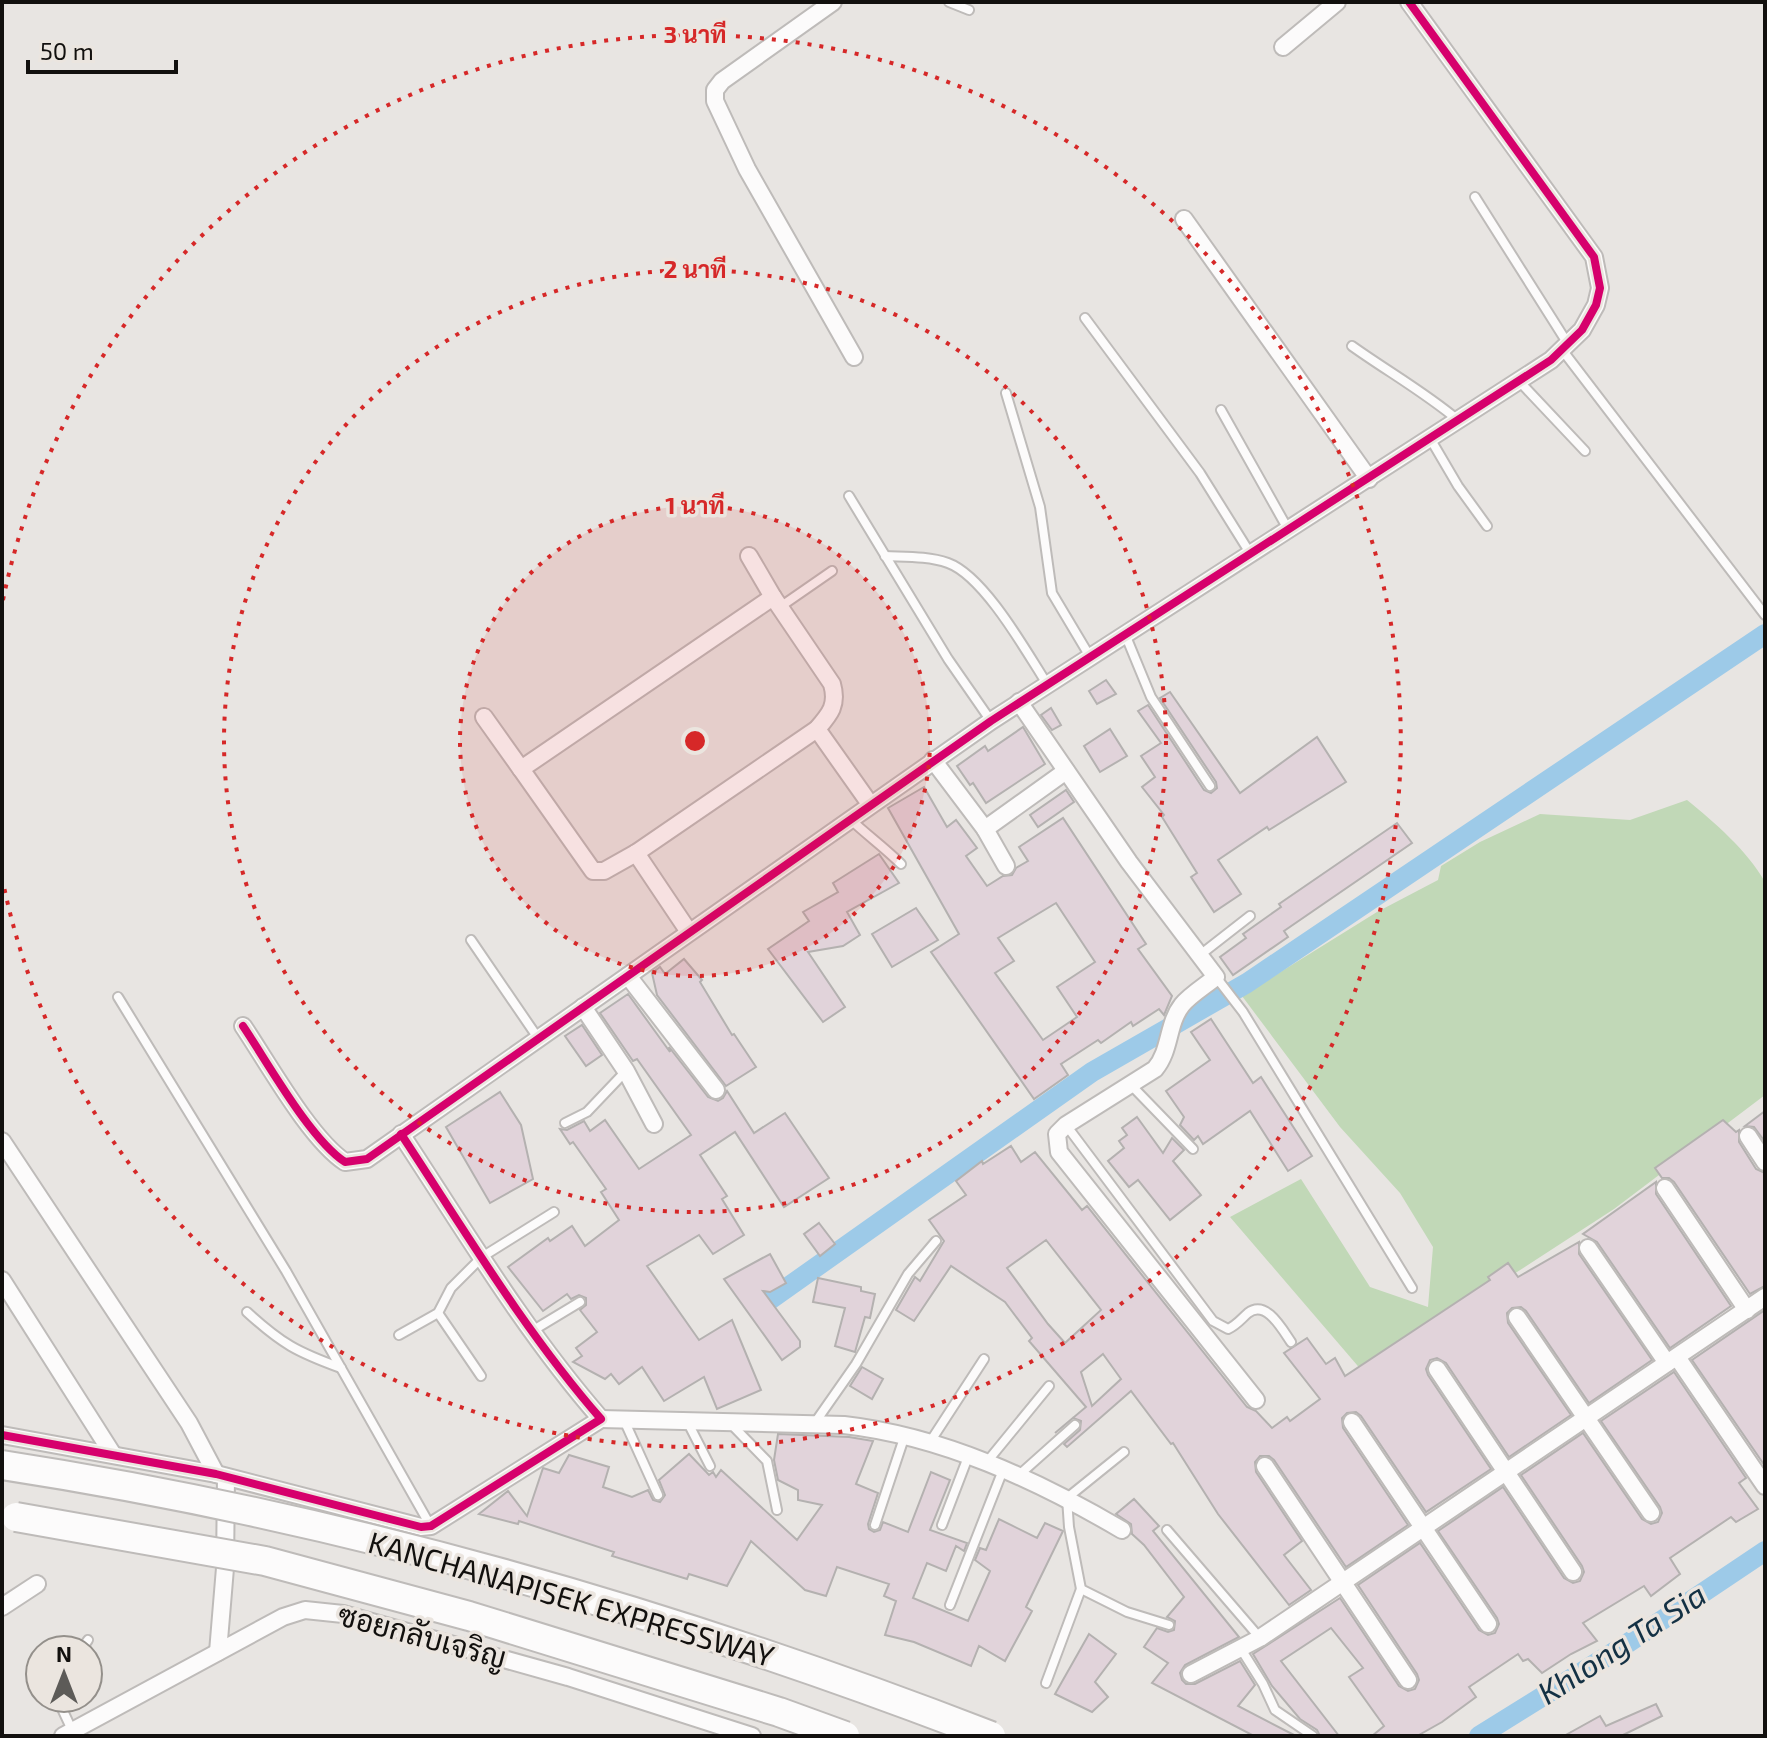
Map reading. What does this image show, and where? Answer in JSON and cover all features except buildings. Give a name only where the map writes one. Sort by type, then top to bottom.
[{"type":"highway","name":"KANCHANAPISEK EXPRESSWAY","points":[[2,1465],[91,1479],[257,1513],[482,1568],[657,1620],[991,1736]]},
{"type":"highway","name":"KANCHANAPISEK EXPRESSWAY","points":[[16,1517],[265,1561],[483,1621],[765,1707],[845,1736]]},
{"type":"street","points":[[833,2],[722,81],[715,90],[715,101],[747,169],[854,357]]},
{"type":"street","points":[[1283,47],[1337,2]]},
{"type":"street","points":[[243,1026],[317,1136],[334,1155],[345,1162],[367,1159],[933,760],[1089,655],[1431,440],[1566,348],[1582,330],[1596,305],[1600,288],[1594,257],[1409,2]]},
{"type":"street","points":[[1184,219],[1369,479]]},
{"type":"street","points":[[484,717],[593,871],[604,871],[636,853],[817,729],[832,712],[836,696],[832,684],[749,556]]},
{"type":"street","points":[[521,769],[776,602]]},
{"type":"street","points":[[1019,702],[1129,862],[1216,977],[1182,1005],[1175,1018],[1164,1059],[1155,1069],[1066,1125],[1057,1134],[1059,1152],[1173,1282],[1256,1400]]},
{"type":"street","points":[[817,729],[870,804]]},
{"type":"street","points":[[933,760],[985,829],[1006,866]]},
{"type":"street","points":[[985,829],[1066,771]]},
{"type":"street","points":[[636,853],[689,932]]},
{"type":"street","points":[[628,976],[716,1090]]},
{"type":"street","points":[[583,1007],[626,1071],[654,1124]]},
{"type":"street","points":[[401,1134],[532,1331],[601,1419]]},
{"type":"street","points":[[1748,1136],[1765,1162]]},
{"type":"street","points":[[2,1141],[221,1476],[225,1568],[218,1652]]},
{"type":"street","points":[[1665,1188],[1747,1310]]},
{"type":"street","points":[[1588,1248],[1765,1486]]},
{"type":"street","points":[[2,1280],[112,1453]]},
{"type":"street","points":[[1191,1674],[1260,1638],[1765,1297]]},
{"type":"street","points":[[1517,1317],[1651,1513]]},
{"type":"street","points":[[1437,1369],[1573,1572]]},
{"type":"street","points":[[2,1435],[112,1453],[221,1476],[407,1525],[431,1526],[601,1419],[814,1424],[884,1429],[930,1442],[1010,1473],[1067,1498],[1122,1530]]},
{"type":"street","points":[[1352,1422],[1488,1624]]},
{"type":"street","points":[[1265,1466],[1408,1680]]},
{"type":"street","points":[[2,1607],[37,1584]]},
{"type":"street","name":"ซอยกลับเจริญ","points":[[68,1734],[283,1617],[305,1610],[320,1610],[568,1677],[752,1736]]},
{"type":"lane","points":[[949,2],[969,10]]},
{"type":"lane","points":[[1475,197],[1566,348],[1765,615]]},
{"type":"lane","points":[[1085,318],[1200,473],[1250,554]]},
{"type":"lane","points":[[1352,346],[1435,401],[1459,421]]},
{"type":"lane","points":[[1519,381],[1585,451]]},
{"type":"lane","points":[[1006,393],[1042,516],[1052,593],[1089,655]]},
{"type":"lane","points":[[1221,410],[1289,531]]},
{"type":"lane","points":[[1431,440],[1458,486],[1487,526]]},
{"type":"lane","points":[[849,496],[948,659],[991,721]]},
{"type":"lane","points":[[885,556],[931,559],[950,564],[966,573],[1016,635],[1047,684]]},
{"type":"lane","points":[[776,602],[832,571]]},
{"type":"lane","points":[[1124,634],[1151,697],[1210,786]]},
{"type":"lane","points":[[850,818],[901,864]]},
{"type":"lane","points":[[1199,955],[1250,916]]},
{"type":"lane","points":[[471,940],[538,1038]]},
{"type":"lane","points":[[1216,977],[1243,1012],[1412,1288]]},
{"type":"lane","points":[[118,997],[286,1271],[431,1526]]},
{"type":"lane","points":[[565,1123],[587,1112],[626,1071]]},
{"type":"lane","points":[[1130,1084],[1193,1149]]},
{"type":"lane","points":[[399,1335],[438,1313],[451,1288],[482,1257],[554,1212]]},
{"type":"lane","points":[[814,1424],[856,1364],[908,1274],[936,1241]]},
{"type":"lane","points":[[1173,1282],[1221,1328],[1237,1325],[1251,1310],[1259,1309],[1268,1312],[1291,1342]]},
{"type":"lane","points":[[532,1331],[580,1302]]},
{"type":"lane","points":[[247,1312],[277,1340],[341,1369]]},
{"type":"lane","points":[[438,1313],[481,1376]]},
{"type":"lane","points":[[930,1442],[984,1359]]},
{"type":"lane","points":[[986,1464],[1049,1386]]},
{"type":"lane","points":[[624,1420],[658,1495]]},
{"type":"lane","points":[[687,1421],[710,1466]]},
{"type":"lane","points":[[730,1422],[767,1461],[777,1510]]},
{"type":"lane","points":[[950,1605],[1010,1473],[1075,1425]]},
{"type":"lane","points":[[875,1525],[905,1435]]},
{"type":"lane","points":[[1046,1683],[1081,1589],[1069,1527],[1067,1498],[1124,1452]]},
{"type":"lane","points":[[942,1525],[968,1457]]},
{"type":"lane","points":[[1167,1530],[1260,1638]]},
{"type":"lane","points":[[1081,1589],[1127,1612],[1169,1625]]},
{"type":"lane","points":[[1241,1649],[1275,1710],[1313,1736]]},
{"type":"lane","points":[[62,1714],[68,1734]]},
{"type":"green space","points":[[1687,800],[1740,848],[1765,882],[1765,1095],[1614,1209],[1363,1372],[1230,1217],[1301,1179],[1370,1287],[1428,1307],[1433,1247],[1400,1193],[1340,1127],[1242,996],[1377,912],[1438,880],[1441,866],[1480,842],[1540,814],[1630,820]]},
{"type":"waterway","points":[[771,1299],[1092,1072],[1247,983],[1765,634]]},
{"type":"waterway","name":"Khlong Ta Sia","points":[[1479,1736],[1622,1647],[1765,1551]]},
{"type":"cycle path","points":[[243,1026],[318,1136],[345,1162],[367,1159],[991,721],[1551,360],[1582,330],[1596,305],[1600,288],[1594,257],[1409,2]]},
{"type":"cycle path","points":[[2,1435],[216,1474],[421,1527],[431,1526],[601,1419],[521,1316],[401,1134]]}]
